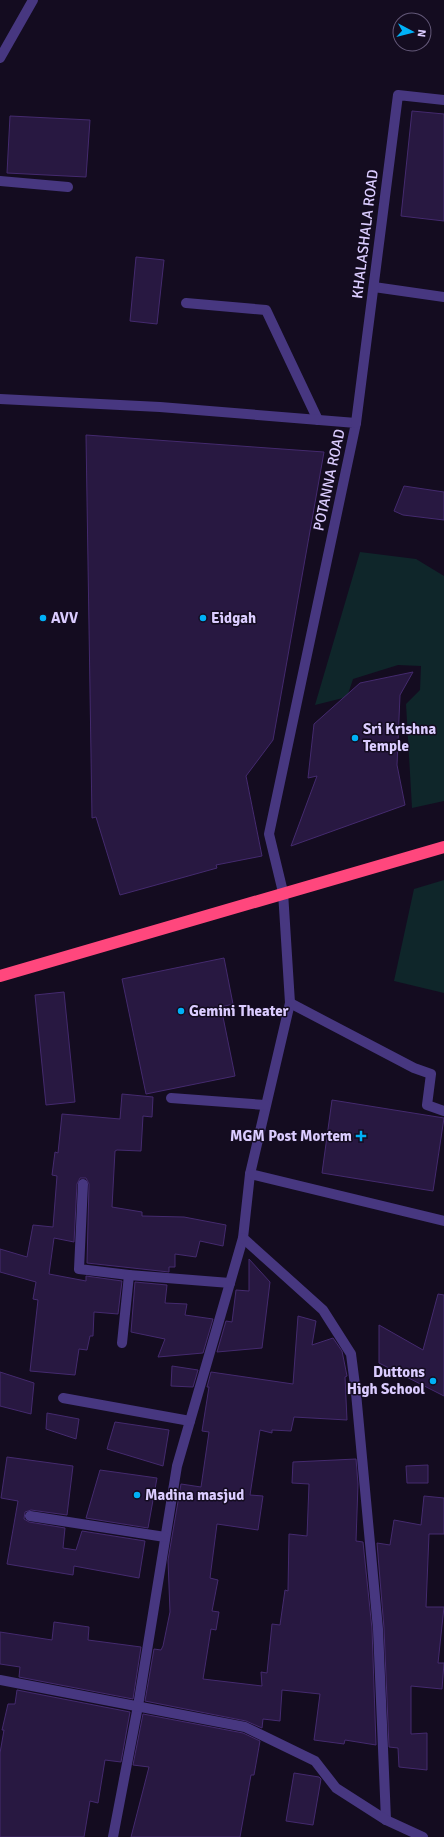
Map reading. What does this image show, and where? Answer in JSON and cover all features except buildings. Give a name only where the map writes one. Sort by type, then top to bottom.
[{"type":"highway","points":[[0,976],[284,892],[444,847]]},
{"type":"street","points":[[0,58],[33,0]]},
{"type":"street","name":"KHALASHALA ROAD","points":[[356,423],[398,95],[444,100]]},
{"type":"street","points":[[0,181],[68,187]]},
{"type":"street","points":[[374,287],[444,297]]},
{"type":"street","points":[[186,303],[266,310],[318,420]]},
{"type":"street","name":"POTANNA ROAD","points":[[0,399],[160,407],[356,423],[269,834],[284,892],[290,1003],[250,1174],[243,1238],[177,1466],[138,1706],[113,1837]]},
{"type":"street","points":[[290,1003],[414,1068],[431,1074],[427,1105],[444,1111]]},
{"type":"street","points":[[171,1098],[265,1105]]},
{"type":"street","points":[[250,1174],[444,1221]]},
{"type":"street","points":[[83,1184],[79,1269],[129,1275],[230,1283]]},
{"type":"street","points":[[243,1238],[323,1310],[351,1354],[378,1629],[386,1820]]},
{"type":"street","points":[[122,1343],[129,1275]]},
{"type":"street","points":[[63,1398],[190,1421]]},
{"type":"street","points":[[30,1516],[165,1537]]},
{"type":"street","points":[[0,1680],[245,1726],[315,1761],[336,1788],[386,1820],[423,1837]]},
{"type":"green space","points":[[360,552],[416,559],[444,576],[444,801],[412,808],[406,704],[420,690],[421,666],[398,665],[353,679],[347,697],[315,705]]},
{"type":"green space","points":[[444,880],[444,993],[394,981],[414,889]]},
{"type":"place","name":"AVV","points":[[43,618]]},
{"type":"place","name":"Eidgah","points":[[203,618]]},
{"type":"place","name":"Sri Krishna Temple","points":[[355,738]]},
{"type":"place","name":"Gemini Theater","points":[[181,1011]]},
{"type":"place","name":"MGM Post Mortem","points":[[361,1136]]},
{"type":"place","name":"Duttons High School","points":[[433,1381]]},
{"type":"place","name":"Madina masjud","points":[[137,1495]]}]
